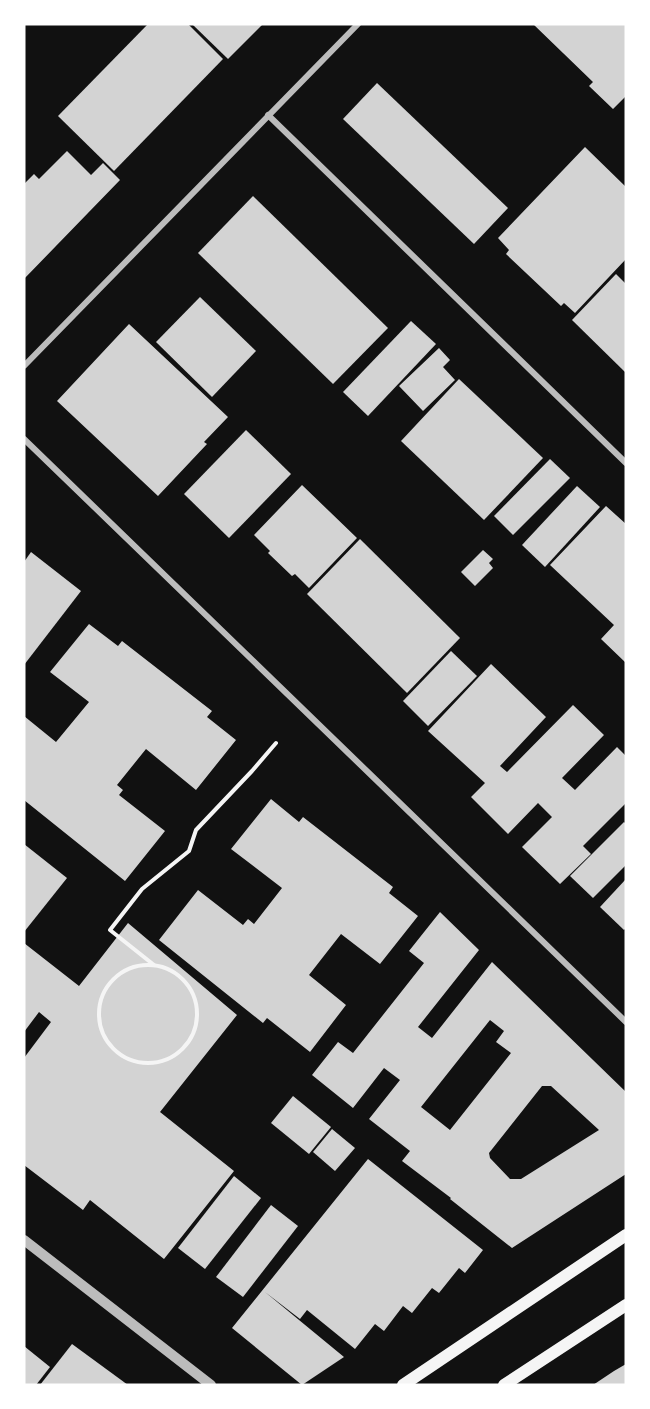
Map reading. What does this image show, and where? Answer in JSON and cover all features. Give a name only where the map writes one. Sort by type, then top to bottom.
[{"type":"main road","points":[[403,1385],[626,1235]]},
{"type":"main road","points":[[504,1385],[626,1305]]},
{"type":"street","points":[[24,366],[358,24]]},
{"type":"street","points":[[268,115],[626,463]]},
{"type":"street","points":[[24,439],[626,1022]]},
{"type":"street","points":[[24,1240],[211,1385]]},
{"type":"path","points":[[154,965],[130,968],[116,976],[106,989],[100,1004],[99,1020],[104,1036],[113,1049],[127,1059],[143,1064],[167,1060],[187,1045],[195,1031],[198,1015],[196,999],[188,985],[176,973],[154,965],[110,930],[142,889],[189,851],[196,830],[276,743]]},
{"type":"building","points":[[148,24],[188,24],[223,59],[114,171],[58,116]]},
{"type":"building","points":[[192,24],[263,24],[228,59]]},
{"type":"building","points":[[533,24],[626,24],[626,96],[613,109],[589,86],[593,82]]},
{"type":"building","points":[[377,83],[508,208],[474,244],[343,119]]},
{"type":"building","points":[[585,147],[626,187],[626,259],[575,313],[564,303],[561,306],[506,254],[509,250],[498,238]]},
{"type":"building","points":[[67,151],[91,175],[103,163],[120,180],[24,279],[24,184],[34,174],[39,179]]},
{"type":"building","points":[[253,196],[388,328],[333,384],[198,253]]},
{"type":"building","points":[[616,274],[626,284],[626,373],[572,320]]},
{"type":"building","points":[[200,297],[256,351],[212,397],[156,342]]},
{"type":"building","points":[[411,321],[436,344],[368,416],[343,392]]},
{"type":"building","points":[[129,324],[228,417],[204,442],[207,444],[158,496],[57,401]]},
{"type":"building","points":[[439,348],[450,360],[443,367],[455,380],[423,411],[399,386]]},
{"type":"building","points":[[459,379],[543,458],[484,520],[401,441]]},
{"type":"building","points":[[246,430],[291,474],[229,538],[184,494]]},
{"type":"building","points":[[550,459],[570,478],[513,535],[494,516]]},
{"type":"building","points":[[302,485],[357,538],[309,588],[295,574],[292,576],[268,553],[270,551],[254,535]]},
{"type":"building","points":[[577,486],[600,507],[545,567],[522,545]]},
{"type":"building","points":[[606,506],[626,524],[626,663],[601,639],[614,625],[550,565]]},
{"type":"building","points":[[360,539],[460,638],[407,693],[307,594]]},
{"type":"building","points":[[483,550],[493,559],[489,563],[493,568],[475,586],[461,572]]},
{"type":"building","points":[[31,552],[81,591],[24,665],[24,562]]},
{"type":"building","points":[[89,624],[118,646],[122,641],[212,711],[207,717],[236,740],[196,790],[146,749],[117,785],[123,790],[119,795],[165,831],[125,881],[24,800],[24,716],[56,742],[89,702],[50,672]]},
{"type":"building","points":[[451,651],[477,676],[428,726],[403,701]]},
{"type":"building","points":[[491,664],[546,717],[500,766],[507,772],[573,705],[604,735],[562,778],[575,790],[617,747],[626,756],[626,803],[583,846],[591,854],[560,884],[522,847],[552,817],[538,803],[508,834],[471,797],[485,783],[428,731]]},
{"type":"building","points":[[271,799],[299,822],[303,817],[393,887],[389,893],[418,916],[380,964],[341,934],[309,975],[346,1005],[310,1052],[267,1018],[263,1023],[159,940],[198,890],[243,925],[248,919],[254,924],[282,888],[231,849]]},
{"type":"building","points":[[624,822],[626,824],[626,865],[593,898],[570,876]]},
{"type":"building","points":[[24,844],[67,878],[24,932]]},
{"type":"building","points":[[626,879],[626,928],[624,930],[600,907]]},
{"type":"building","points":[[440,912],[479,950],[418,1027],[432,1038],[492,962],[626,1092],[626,1174],[512,1248],[402,1161],[410,1151],[369,1119],[400,1080],[384,1068],[353,1108],[312,1075],[338,1042],[353,1053],[424,963],[409,951]],"holes":[[[490,1020],[504,1031],[496,1042],[511,1053],[450,1130],[421,1107]],[[542,1086],[551,1086],[599,1130],[521,1179],[510,1179],[490,1158],[489,1153]]]},
{"type":"building","points":[[128,923],[237,1015],[160,1112],[234,1171],[164,1259],[90,1200],[83,1210],[24,1165],[24,1058],[51,1022],[39,1012],[24,1032],[24,943],[79,986]]},
{"type":"building","points":[[293,1096],[331,1127],[309,1154],[271,1123]]},
{"type":"building","points":[[332,1129],[355,1148],[335,1171],[313,1152]]},
{"type":"building","points":[[368,1159],[483,1250],[465,1273],[459,1268],[439,1293],[432,1288],[412,1313],[403,1306],[384,1331],[375,1324],[355,1349],[307,1310],[300,1319],[265,1292],[344,1357],[302,1385],[232,1328]]},
{"type":"building","points":[[234,1176],[261,1198],[205,1269],[178,1248]]},
{"type":"building","points":[[271,1205],[298,1226],[243,1297],[216,1277]]},
{"type":"building","points":[[72,1344],[128,1385],[40,1385]]},
{"type":"building","points":[[24,1346],[50,1367],[36,1385],[24,1385]]},
{"type":"building","points":[[626,1364],[626,1385],[593,1385],[614,1371]]}]
